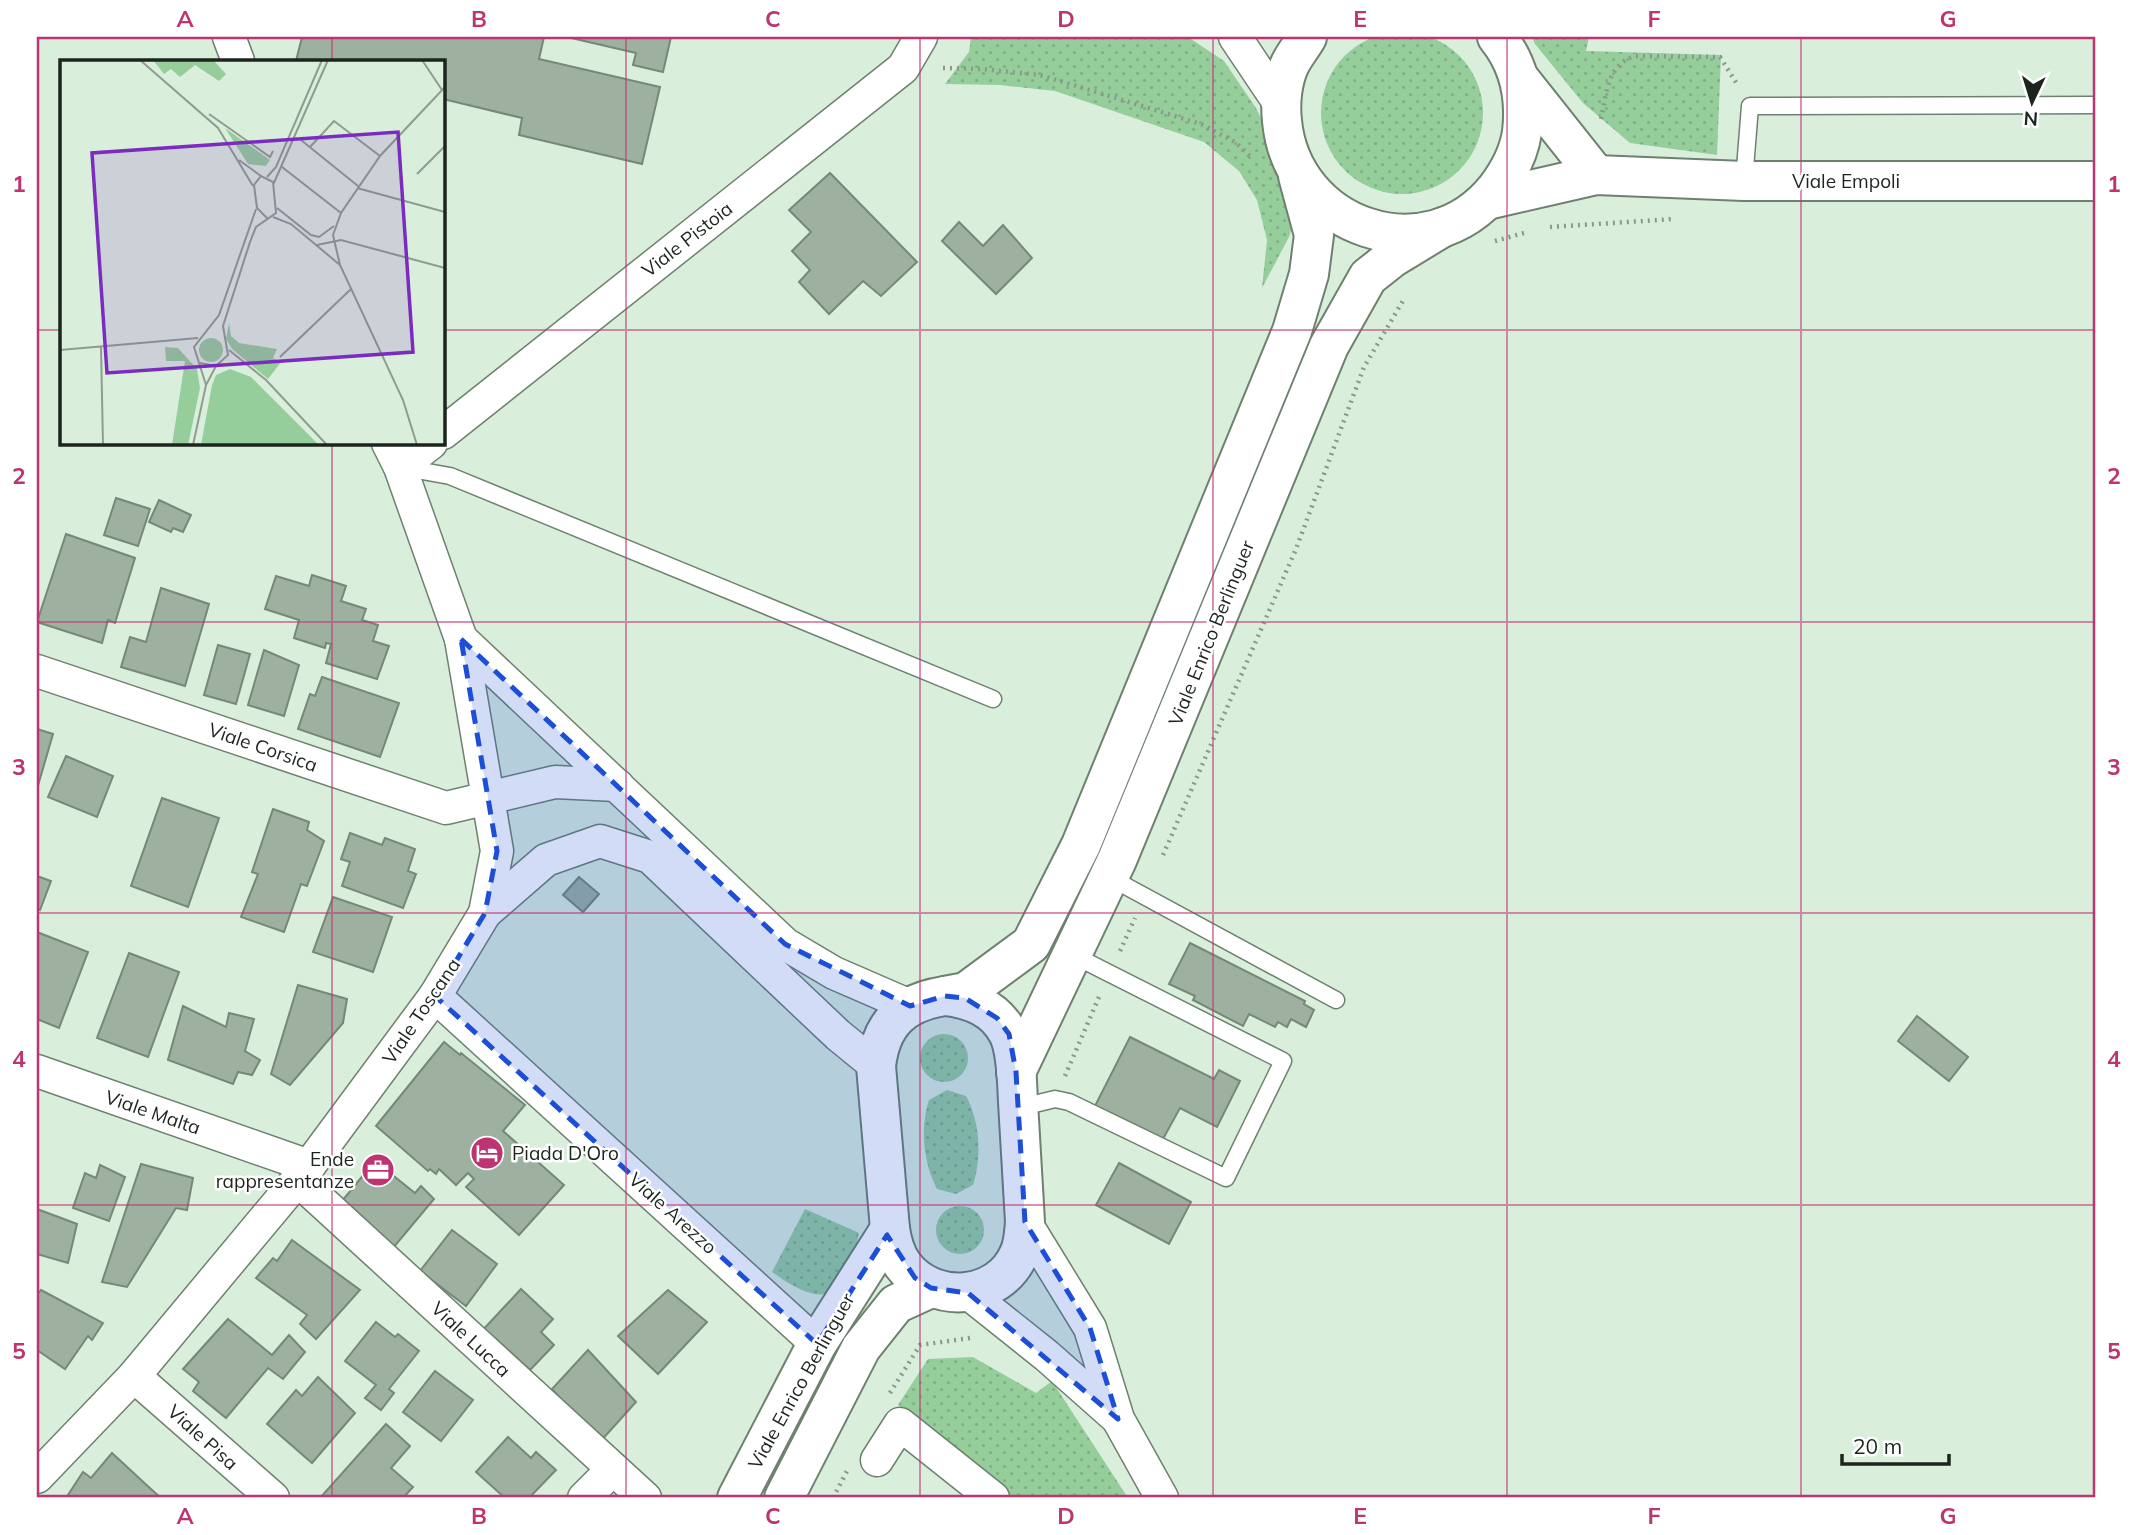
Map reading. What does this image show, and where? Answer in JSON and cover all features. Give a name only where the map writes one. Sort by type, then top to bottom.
[{"type":"main road","points":[[1307,37],[1290,65],[1280,104],[1284,141],[1298,176],[1319,201],[1346,220],[1377,231],[1410,234],[1443,227]]},
{"type":"main road","points":[[1487,200],[1508,174],[1520,143],[1524,110],[1519,78],[1506,48],[1497,37]]},
{"type":"main road","points":[[1519,78],[1596,175]]},
{"type":"main road","name":"Viale Empoli","points":[[1487,200],[1596,175],[1744,181],[2096,181]]},
{"type":"main road","name":"Viale Enrico Berlinguer","points":[[928,1001],[965,992],[1031,944],[1081,845],[1292,331],[1309,274],[1314,235],[1298,176]]},
{"type":"main road","name":"Viale Enrico Berlinguer","points":[[1017,1090],[1073,955],[1109,877],[1329,346],[1368,277],[1392,258],[1487,200]]},
{"type":"main road","points":[[965,998],[982,1006],[997,1018],[1009,1034],[1017,1090],[1025,1222],[1019,1254],[998,1280],[968,1293],[931,1289],[915,1278],[902,1264],[893,1248],[890,1229],[876,1066],[878,1048],[885,1031],[896,1017],[928,1001],[965,998]]},
{"type":"main road","name":"Viale Enrico Berlinguer","points":[[737,1498],[817,1344],[890,1229]]},
{"type":"main road","name":"Viale Enrico Berlinguer","points":[[784,1498],[861,1348],[896,1304],[931,1289]]},
{"type":"street","points":[[229,37],[238,60]]},
{"type":"street","name":"Viale Pistoia","points":[[444,432],[903,68],[921,37]]},
{"type":"street","points":[[1235,37],[1280,104]]},
{"type":"street","points":[[394,455],[428,444]]},
{"type":"street","name":"Viale Toscana","points":[[37,1478],[134,1376],[304,1173],[435,996],[485,913],[498,851],[461,639],[394,455]]},
{"type":"street","points":[[461,639],[785,944],[834,974],[928,1001]]},
{"type":"street","name":"Viale Corsica","points":[[37,671],[446,808],[490,797]]},
{"type":"street","points":[[490,797],[555,782],[617,785]]},
{"type":"street","points":[[485,913],[546,860],[600,841],[650,857],[838,1035],[876,1066]]},
{"type":"street","name":"Viale Arezzo","points":[[435,996],[817,1344]]},
{"type":"street","name":"Viale Malta","points":[[37,1071],[304,1173]]},
{"type":"street","name":"Viale Lucca","points":[[304,1173],[645,1498]]},
{"type":"street","points":[[1025,1222],[1090,1328],[1118,1419],[1162,1498]]},
{"type":"street","points":[[968,1293],[1118,1419]]},
{"type":"street","name":"Viale Pisa","points":[[134,1376],[273,1498]]},
{"type":"street","points":[[863,1463],[900,1424],[993,1498]]},
{"type":"street","points":[[584,1498],[613,1469]]},
{"type":"lane","points":[[1744,181],[1750,106],[2096,105]]},
{"type":"lane","points":[[394,455],[993,699]]},
{"type":"lane","points":[[1109,877],[1336,1000]]},
{"type":"lane","points":[[1017,1090],[1069,1102],[1226,1178],[1283,1061],[1073,955]]},
{"type":"path","points":[[1600,121],[1612,71],[1622,61],[1634,56],[1720,57],[1750,106]]},
{"type":"path","points":[[903,68],[982,69],[1040,75],[1201,124],[1235,142],[1260,166]]},
{"type":"path","points":[[1546,227],[1575,225]]},
{"type":"path","points":[[1483,244],[1534,230]]},
{"type":"path","points":[[1055,1099],[1296,549],[1364,367],[1406,295]]},
{"type":"path","points":[[886,1399],[920,1345],[970,1338],[982,1344]]},
{"type":"path","points":[[833,1498],[863,1463]]},
{"type":"highlighted area","points":[[461,639],[785,944],[910,1006],[945,996],[965,998],[997,1018],[1009,1034],[1016,1072],[1025,1222],[1090,1328],[1118,1419],[968,1293],[931,1288],[915,1278],[887,1235],[817,1344],[435,996],[485,913],[497,851]]},
{"type":"green space","points":[[1402,32],[1433,39],[1459,56],[1476,82],[1483,113],[1476,144],[1459,170],[1433,187],[1402,194],[1371,187],[1345,170],[1328,144],[1321,113],[1328,82],[1345,56],[1371,39]]},
{"type":"green space","points":[[971,37],[1188,37],[1224,61],[1256,108],[1291,181],[1295,217],[1289,237],[1262,288],[1267,240],[1257,200],[1239,171],[1204,142],[1055,91],[1000,85],[945,84],[969,52]]},
{"type":"green space","points":[[1532,37],[1589,37],[1586,51],[1721,55],[1717,155],[1630,143],[1583,103]]},
{"type":"green space","points":[[944,1034],[953,1035],[961,1041],[967,1049],[967,1067],[961,1075],[953,1081],[944,1082],[935,1081],[927,1075],[921,1067],[920,1058],[921,1049],[927,1041],[935,1035]]},
{"type":"green space","points":[[947,1090],[966,1096],[971,1106],[978,1139],[978,1163],[973,1185],[956,1194],[937,1189],[924,1145],[924,1122],[929,1100]]},
{"type":"green space","points":[[960,1206],[969,1207],[977,1213],[983,1221],[983,1239],[977,1247],[969,1253],[960,1254],[951,1253],[943,1247],[937,1239],[936,1230],[937,1221],[943,1213],[951,1207]]},
{"type":"green space","points":[[805,1209],[859,1233],[848,1271],[841,1284],[832,1292],[808,1292],[772,1272]]},
{"type":"green space","points":[[973,1357],[1036,1393],[1052,1381],[1128,1498],[1014,1498],[898,1405],[928,1359]]},
{"type":"building","points":[[302,37],[544,37],[539,59],[660,87],[642,164],[519,135],[522,118],[444,99],[444,60],[296,60]]},
{"type":"building","points":[[567,37],[671,37],[663,72],[633,65],[636,53]]},
{"type":"building","points":[[830,173],[917,262],[881,296],[863,281],[829,314],[799,282],[810,270],[792,251],[811,232],[789,210]]},
{"type":"building","points":[[959,222],[983,246],[1003,225],[1032,258],[996,294],[942,241]]},
{"type":"building","points":[[116,498],[150,509],[138,546],[104,535]]},
{"type":"building","points":[[159,500],[191,515],[183,532],[173,528],[171,532],[149,522]]},
{"type":"building","points":[[66,534],[135,558],[115,623],[108,620],[102,643],[37,622]]},
{"type":"building","points":[[312,575],[346,586],[341,601],[366,609],[362,620],[378,625],[373,641],[389,646],[377,679],[326,663],[331,644],[326,643],[325,648],[294,638],[299,620],[265,609],[276,576],[309,586]]},
{"type":"building","points":[[161,588],[209,604],[185,686],[121,667],[130,637],[146,642]]},
{"type":"building","points":[[218,645],[250,654],[236,704],[204,695]]},
{"type":"building","points":[[264,650],[299,665],[284,716],[248,705]]},
{"type":"building","points":[[322,677],[399,703],[380,757],[298,729],[310,694],[315,696]]},
{"type":"building","points":[[37,729],[53,734],[37,789]]},
{"type":"building","points":[[66,756],[113,776],[97,817],[48,797]]},
{"type":"building","points":[[162,798],[219,818],[188,907],[131,886]]},
{"type":"building","points":[[273,809],[309,822],[307,830],[324,841],[307,886],[301,884],[284,932],[241,917],[258,874],[252,872]]},
{"type":"building","points":[[350,833],[382,845],[385,838],[415,849],[408,871],[416,874],[403,908],[342,886],[350,862],[341,859]]},
{"type":"building","points":[[37,876],[51,881],[40,910],[37,908]]},
{"type":"building","points":[[579,877],[599,894],[583,912],[563,895]]},
{"type":"building","points":[[333,897],[392,917],[373,972],[313,952]]},
{"type":"building","points":[[37,932],[88,952],[59,1028],[37,1019]]},
{"type":"building","points":[[1190,943],[1305,1001],[1304,1004],[1314,1010],[1306,1027],[1291,1019],[1287,1027],[1278,1022],[1275,1027],[1249,1014],[1243,1026],[1193,1000],[1195,996],[1169,984]]},
{"type":"building","points":[[129,953],[179,972],[148,1057],[97,1038]]},
{"type":"building","points":[[298,985],[347,999],[343,1023],[290,1085],[271,1074]]},
{"type":"building","points":[[183,1006],[226,1027],[229,1013],[254,1019],[245,1051],[260,1060],[252,1075],[238,1072],[233,1084],[168,1060]]},
{"type":"building","points":[[1917,1016],[1968,1057],[1949,1081],[1898,1041]]},
{"type":"building","points":[[1130,1037],[1214,1079],[1219,1070],[1240,1081],[1217,1127],[1180,1108],[1163,1139],[1095,1106]]},
{"type":"building","points":[[444,1042],[525,1105],[503,1131],[564,1185],[519,1235],[466,1187],[474,1179],[468,1173],[456,1185],[439,1169],[436,1174],[430,1169],[428,1171],[376,1126]]},
{"type":"building","points":[[375,1161],[415,1193],[421,1186],[434,1199],[393,1248],[342,1201]]},
{"type":"building","points":[[1119,1163],[1191,1202],[1169,1244],[1096,1205]]},
{"type":"building","points":[[141,1164],[193,1178],[187,1210],[176,1208],[127,1287],[102,1282]]},
{"type":"building","points":[[100,1165],[125,1177],[109,1221],[73,1208],[85,1173],[96,1178]]},
{"type":"building","points":[[37,1209],[77,1224],[68,1263],[37,1254]]},
{"type":"building","points":[[452,1230],[497,1264],[466,1306],[420,1271]]},
{"type":"building","points":[[292,1240],[360,1290],[316,1339],[300,1324],[307,1315],[256,1278],[273,1258],[277,1261]]},
{"type":"building","points":[[521,1289],[553,1319],[541,1332],[554,1345],[530,1370],[496,1339],[491,1345],[479,1334]]},
{"type":"building","points":[[41,1290],[103,1323],[92,1340],[88,1336],[65,1369],[37,1350],[37,1295]]},
{"type":"building","points":[[668,1290],[707,1322],[658,1374],[618,1336]]},
{"type":"building","points":[[228,1319],[272,1355],[289,1335],[305,1352],[283,1379],[268,1368],[226,1418],[193,1391],[199,1382],[183,1369]]},
{"type":"building","points":[[376,1322],[395,1337],[398,1334],[419,1351],[389,1389],[394,1393],[381,1410],[365,1398],[376,1385],[345,1361]]},
{"type":"building","points":[[588,1350],[636,1402],[599,1443],[552,1389]]},
{"type":"building","points":[[435,1371],[473,1400],[441,1441],[403,1412]]},
{"type":"building","points":[[318,1377],[355,1413],[312,1463],[267,1424],[296,1390],[302,1396]]},
{"type":"building","points":[[386,1424],[410,1446],[391,1468],[413,1487],[403,1498],[320,1498]]},
{"type":"building","points":[[508,1437],[531,1458],[536,1452],[556,1470],[529,1498],[505,1498],[476,1472]]},
{"type":"building","points":[[112,1453],[161,1498],[66,1498],[83,1472],[91,1478]]},
{"type":"place","name":"Piada D'Oro","points":[[487,1153]]},
{"type":"place","name":"Ende rappresentanze","points":[[378,1170]]}]
